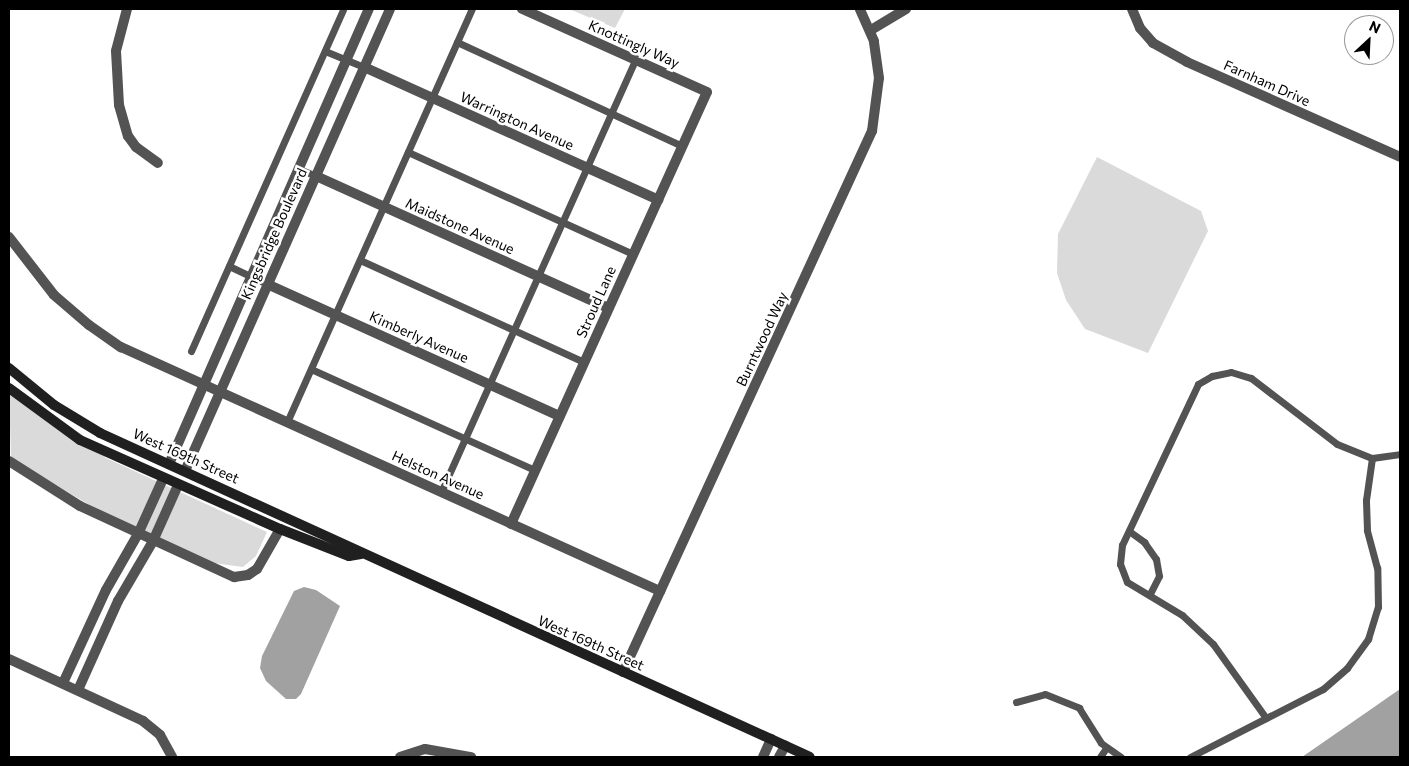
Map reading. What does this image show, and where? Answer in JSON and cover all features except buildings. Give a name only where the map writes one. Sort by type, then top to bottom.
[{"type":"street","points":[[127,9],[116,50],[119,106],[128,136],[136,147],[158,163]]},
{"type":"street","name":"Kingsbridge Boulevard","points":[[170,464],[369,9]]},
{"type":"street","name":"Kingsbridge Boulevard","points":[[185,470],[390,9]]},
{"type":"street","name":"Knottingly Way","points":[[522,9],[706,92]]},
{"type":"street","name":"Burntwood Way","points":[[623,672],[872,131],[879,78],[870,30],[860,9]]},
{"type":"street","points":[[870,30],[906,9]]},
{"type":"street","name":"Farnham Drive","points":[[1133,13],[1153,44],[1187,62],[1400,158]]},
{"type":"street","name":"Warrington Avenue","points":[[364,67],[658,200]]},
{"type":"street","name":"Stroud Lane","points":[[511,524],[706,92]]},
{"type":"street","name":"Maidstone Avenue","points":[[316,176],[609,308]]},
{"type":"street","name":"Helston Avenue","points":[[9,237],[39,279],[89,325],[138,355],[660,591]]},
{"type":"street","name":"Kimberly Avenue","points":[[267,284],[560,416]]},
{"type":"street","name":"West 169th Street","points":[[9,368],[76,420],[353,546],[361,554],[810,757]]},
{"type":"street","name":"West 169th Street","points":[[9,388],[80,440],[178,486],[280,529],[349,556],[361,554]]},
{"type":"street","points":[[9,462],[64,498],[219,572],[241,577],[257,569],[280,529]]},
{"type":"street","points":[[63,683],[106,590],[138,534],[163,479]]},
{"type":"street","points":[[78,690],[118,601],[152,541],[178,486]]},
{"type":"street","points":[[9,659],[143,721],[160,736],[172,757]]},
{"type":"street","points":[[763,757],[771,740]]},
{"type":"street","points":[[779,757],[785,746]]},
{"type":"street","points":[[400,757],[425,749],[442,750],[471,757]]},
{"type":"lane","points":[[191,351],[343,9]]},
{"type":"lane","points":[[287,422],[472,9]]},
{"type":"lane","points":[[458,42],[682,146]]},
{"type":"lane","points":[[325,50],[364,67]]},
{"type":"lane","points":[[441,492],[635,60]]},
{"type":"lane","points":[[408,152],[633,254]]},
{"type":"lane","name":"Maidstone Avenue","points":[[299,169],[316,176]]},
{"type":"lane","points":[[360,260],[584,362]]},
{"type":"lane","points":[[229,266],[267,284]]},
{"type":"lane","points":[[311,368],[535,470]]},
{"type":"lane","points":[[1266,718],[1213,644],[1182,615],[1150,594],[1127,582],[1120,564],[1122,545],[1198,384],[1212,376],[1231,372],[1251,378],[1337,444],[1372,458],[1400,454]]},
{"type":"lane","points":[[1190,757],[1323,689],[1347,668],[1368,639],[1378,607],[1377,568],[1367,530],[1366,500],[1372,458]]},
{"type":"lane","points":[[163,479],[170,464]]},
{"type":"lane","points":[[178,486],[185,470]]},
{"type":"lane","points":[[1129,531],[1144,542],[1156,559],[1159,576],[1150,594]]},
{"type":"lane","points":[[1016,702],[1051,695],[1079,708],[1097,738],[1106,748],[1121,757]]},
{"type":"lane","points":[[1100,757],[1106,748]]},
{"type":"shaded area","points":[[569,9],[625,9],[615,28]]},
{"type":"shaded area","points":[[1097,157],[1201,211],[1208,231],[1148,353],[1085,329],[1066,300],[1057,273],[1058,234]]},
{"type":"shaded area","points":[[9,390],[106,458],[267,532],[256,556],[243,567],[214,563],[98,510],[11,458]]},
{"type":"shaded area","points":[[304,587],[316,590],[340,606],[301,694],[296,699],[286,699],[266,681],[260,668],[262,656],[294,591]]},
{"type":"shaded area","points":[[1400,689],[1400,757],[1302,757],[1367,712]]}]
